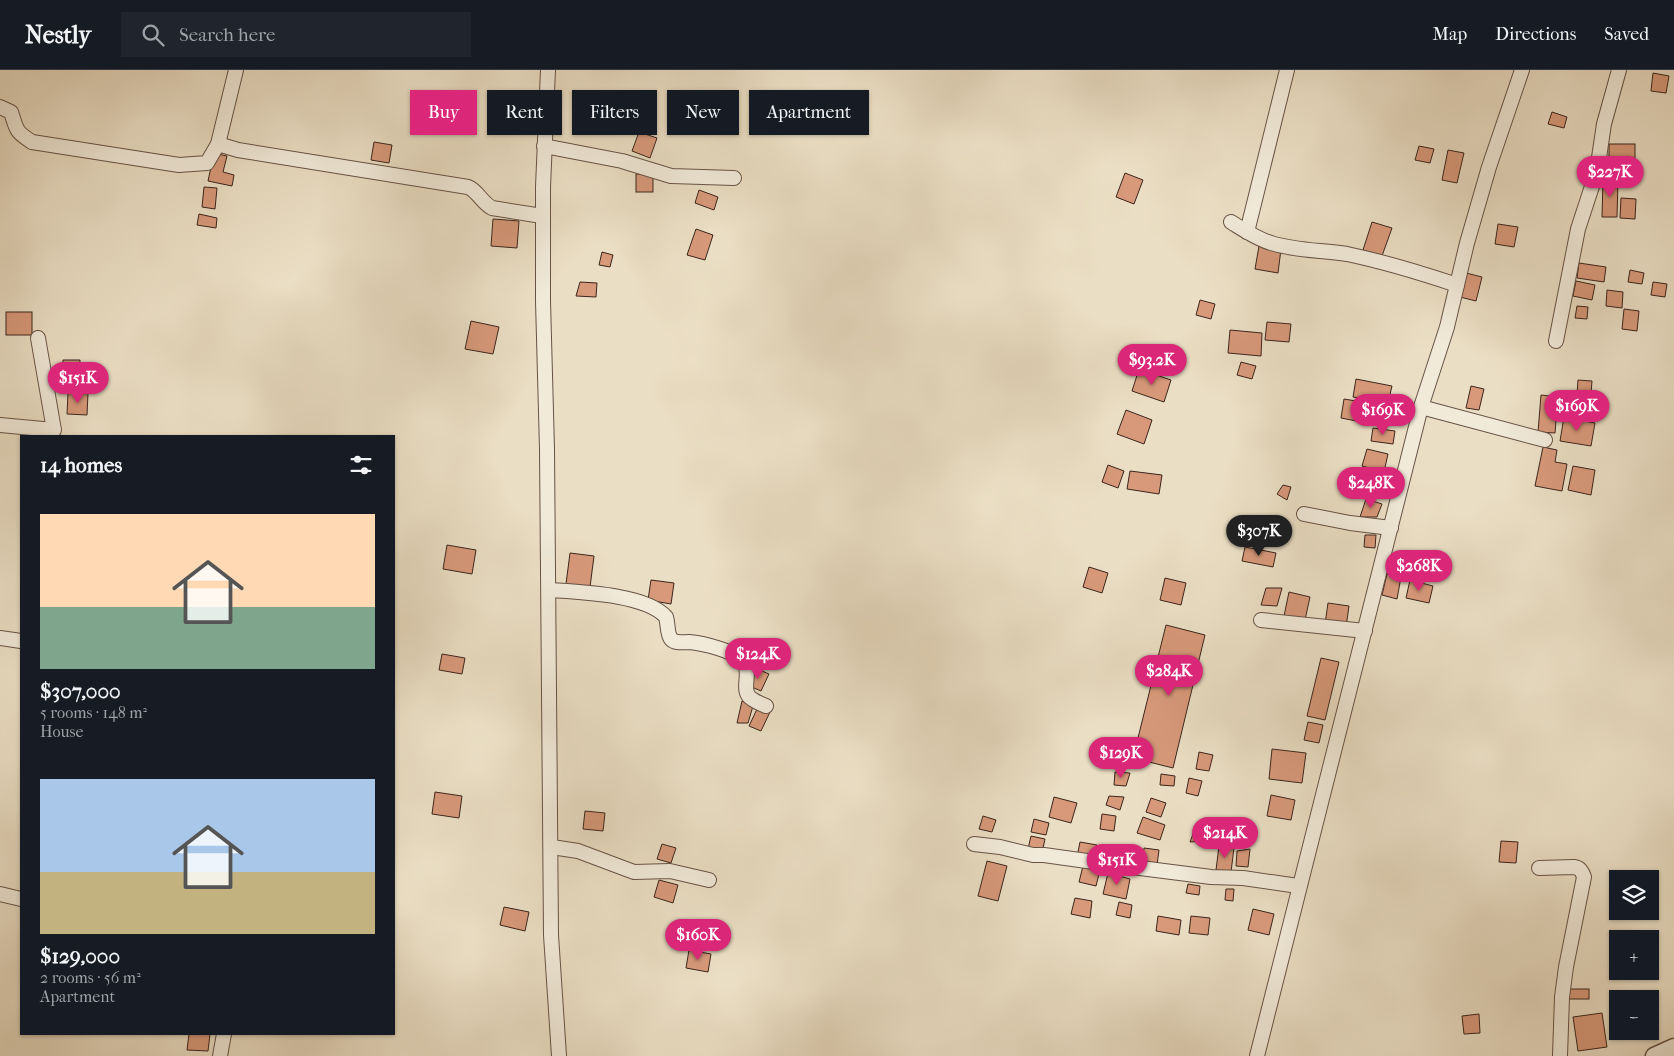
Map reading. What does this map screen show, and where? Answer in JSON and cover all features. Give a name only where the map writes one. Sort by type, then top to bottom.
[{"type":"street","points":[[0,107],[11,112],[15,128],[21,135],[32,142],[179,165],[207,163],[218,144],[236,70]]},
{"type":"street","points":[[548,70],[542,216],[549,590],[552,847],[551,935],[559,1056]]},
{"type":"street","points":[[1247,232],[1287,70]]},
{"type":"street","points":[[1257,1056],[1298,886],[1421,407],[1447,327],[1489,167],[1522,70]]},
{"type":"street","points":[[1556,341],[1578,229],[1597,170],[1604,124],[1619,70]]},
{"type":"street","points":[[218,144],[238,150],[468,187],[474,190],[485,204],[492,208],[542,216]]},
{"type":"street","points":[[544,146],[622,161],[671,176],[734,178]]},
{"type":"street","points":[[1231,222],[1270,243],[1345,254],[1402,267],[1457,285]]},
{"type":"street","points":[[0,425],[54,430],[38,338]]},
{"type":"street","points":[[1421,407],[1545,440]]},
{"type":"street","points":[[1304,514],[1350,523],[1391,528]]},
{"type":"street","points":[[549,590],[598,594],[645,603],[655,608],[666,617],[668,632],[672,640],[693,643],[734,654],[742,659],[747,666],[746,691],[748,695],[751,699],[766,706]]},
{"type":"street","points":[[1261,620],[1365,631]]},
{"type":"street","points":[[0,638],[20,641]]},
{"type":"street","points":[[974,844],[1000,847],[1033,855],[1211,877],[1243,878],[1298,886]]},
{"type":"street","points":[[552,847],[578,851],[634,872],[670,870],[709,880]]},
{"type":"street","points":[[1538,868],[1574,867],[1582,871],[1584,877],[1563,987],[1560,1056]]},
{"type":"street","points":[[0,894],[20,899]]},
{"type":"street","points":[[220,1056],[224,1035]]},
{"type":"street","points":[[1654,1056],[1674,1047]]},
{"type":"building","points":[[1653,73],[1669,76],[1666,93],[1651,91]]},
{"type":"building","points":[[1552,112],[1567,117],[1564,128],[1548,124]]},
{"type":"building","points":[[638,135],[648,135],[657,138],[650,158],[632,151]]},
{"type":"building","points":[[374,142],[392,145],[389,163],[371,160]]},
{"type":"building","points":[[1609,144],[1635,144],[1635,171],[1609,171]]},
{"type":"building","points":[[1419,146],[1434,149],[1430,163],[1415,160]]},
{"type":"building","points":[[1448,150],[1464,153],[1457,183],[1442,180]]},
{"type":"building","points":[[214,153],[227,156],[223,172],[234,175],[232,186],[208,181]]},
{"type":"building","points":[[1125,173],[1143,180],[1134,204],[1116,197]]},
{"type":"building","points":[[636,174],[653,174],[653,192],[636,192]]},
{"type":"building","points":[[1603,180],[1618,180],[1617,217],[1602,217]]},
{"type":"building","points":[[204,187],[217,188],[215,209],[202,207]]},
{"type":"building","points":[[699,190],[718,197],[714,210],[695,203]]},
{"type":"building","points":[[1621,198],[1636,199],[1635,219],[1620,218]]},
{"type":"building","points":[[199,214],[217,218],[216,228],[197,225]]},
{"type":"building","points":[[493,219],[519,221],[517,248],[491,246]]},
{"type":"building","points":[[1372,222],[1392,228],[1382,256],[1363,250]]},
{"type":"building","points":[[1498,224],[1518,227],[1514,247],[1495,244]]},
{"type":"building","points":[[696,229],[713,235],[705,260],[687,255]]},
{"type":"building","points":[[1259,246],[1281,249],[1278,273],[1255,269]]},
{"type":"building","points":[[602,252],[613,255],[610,267],[599,265]]},
{"type":"building","points":[[1579,263],[1606,267],[1604,282],[1577,278]]},
{"type":"building","points":[[1630,270],[1644,273],[1642,284],[1628,282]]},
{"type":"building","points":[[1466,273],[1482,277],[1476,301],[1460,297]]},
{"type":"building","points":[[1576,281],[1595,285],[1592,300],[1573,296]]},
{"type":"building","points":[[580,282],[597,283],[596,297],[576,296]]},
{"type":"building","points":[[1653,282],[1667,284],[1665,297],[1651,295]]},
{"type":"building","points":[[1607,290],[1623,292],[1622,308],[1606,306]]},
{"type":"building","points":[[1200,300],[1215,304],[1211,319],[1196,315]]},
{"type":"building","points":[[1577,306],[1588,307],[1587,319],[1575,318]]},
{"type":"building","points":[[1624,309],[1639,311],[1637,331],[1622,329]]},
{"type":"building","points":[[6,312],[32,312],[32,335],[6,335]]},
{"type":"building","points":[[471,321],[499,327],[493,354],[465,349]]},
{"type":"building","points":[[1267,322],[1291,324],[1289,342],[1265,340]]},
{"type":"building","points":[[1230,330],[1262,333],[1261,356],[1228,353]]},
{"type":"building","points":[[63,360],[80,360],[79,390],[62,389]]},
{"type":"building","points":[[1241,362],[1256,366],[1252,379],[1237,375]]},
{"type":"building","points":[[1139,369],[1171,380],[1164,402],[1132,391]]},
{"type":"building","points":[[1356,379],[1392,386],[1388,403],[1353,397]]},
{"type":"building","points":[[1578,380],[1592,381],[1591,394],[1577,394]]},
{"type":"building","points":[[1471,386],[1484,389],[1479,410],[1466,408]]},
{"type":"building","points":[[68,393],[88,393],[87,415],[67,414]]},
{"type":"building","points":[[1541,395],[1558,397],[1555,433],[1538,432]]},
{"type":"building","points":[[1344,399],[1386,406],[1382,426],[1341,418]]},
{"type":"building","points":[[1126,410],[1152,420],[1144,444],[1117,434]]},
{"type":"building","points":[[1564,417],[1595,423],[1591,446],[1560,441]]},
{"type":"building","points":[[1373,428],[1395,431],[1393,444],[1371,441]]},
{"type":"building","points":[[1543,447],[1557,450],[1555,462],[1567,464],[1562,491],[1535,486]]},
{"type":"building","points":[[1367,449],[1388,454],[1384,472],[1362,466]]},
{"type":"building","points":[[1108,465],[1124,471],[1118,488],[1102,482]]},
{"type":"building","points":[[1573,466],[1595,470],[1591,495],[1568,490]]},
{"type":"building","points":[[1130,471],[1162,475],[1159,494],[1127,489]]},
{"type":"building","points":[[1283,485],[1291,487],[1287,500],[1277,494]]},
{"type":"building","points":[[1366,499],[1382,504],[1377,517],[1360,517]]},
{"type":"building","points":[[1365,535],[1376,535],[1375,548],[1364,547]]},
{"type":"building","points":[[447,545],[476,550],[472,574],[443,569]]},
{"type":"building","points":[[1245,547],[1276,553],[1273,567],[1242,561]]},
{"type":"building","points":[[570,553],[594,556],[590,587],[566,584]]},
{"type":"building","points":[[1089,567],[1108,573],[1102,593],[1083,587]]},
{"type":"building","points":[[1387,574],[1401,577],[1397,599],[1382,595]]},
{"type":"building","points":[[1165,578],[1186,583],[1181,605],[1160,600]]},
{"type":"building","points":[[651,580],[674,583],[671,604],[648,600]]},
{"type":"building","points":[[1410,580],[1433,586],[1429,603],[1406,598]]},
{"type":"building","points":[[1266,588],[1282,588],[1277,606],[1261,605]]},
{"type":"building","points":[[1289,592],[1310,597],[1305,620],[1284,616]]},
{"type":"building","points":[[1328,603],[1349,606],[1346,627],[1325,624]]},
{"type":"building","points":[[1166,625],[1205,635],[1173,768],[1133,758]]},
{"type":"building","points":[[442,654],[465,658],[462,674],[439,670]]},
{"type":"building","points":[[1321,658],[1339,662],[1325,720],[1307,716]]},
{"type":"building","points":[[755,668],[769,674],[761,691],[747,685]]},
{"type":"building","points":[[742,701],[753,706],[748,723],[737,723]]},
{"type":"building","points":[[758,707],[770,712],[761,731],[749,726]]},
{"type":"building","points":[[1308,722],[1323,725],[1319,743],[1304,740]]},
{"type":"building","points":[[1272,749],[1306,753],[1302,783],[1269,779]]},
{"type":"building","points":[[1199,752],[1213,755],[1209,771],[1196,769]]},
{"type":"building","points":[[1115,772],[1130,773],[1126,786],[1114,785]]},
{"type":"building","points":[[1161,774],[1175,776],[1174,786],[1160,785]]},
{"type":"building","points":[[1189,778],[1202,781],[1198,796],[1186,793]]},
{"type":"building","points":[[435,792],[462,796],[459,818],[432,814]]},
{"type":"building","points":[[1271,795],[1295,800],[1291,820],[1267,816]]},
{"type":"building","points":[[1109,796],[1124,797],[1120,810],[1106,805]]},
{"type":"building","points":[[1054,797],[1077,803],[1071,823],[1049,817]]},
{"type":"building","points":[[1151,798],[1166,803],[1161,817],[1146,812]]},
{"type":"building","points":[[585,811],[605,813],[603,831],[583,829]]},
{"type":"building","points":[[1102,814],[1116,816],[1114,831],[1100,829]]},
{"type":"building","points":[[983,816],[996,820],[992,832],[979,829]]},
{"type":"building","points":[[1143,817],[1165,825],[1160,840],[1137,833]]},
{"type":"building","points":[[1034,819],[1049,823],[1046,835],[1031,832]]},
{"type":"building","points":[[1205,823],[1202,841],[1190,842],[1196,826]]},
{"type":"building","points":[[1031,836],[1045,839],[1042,853],[1028,849]]},
{"type":"building","points":[[1501,841],[1518,842],[1516,863],[1499,862]]},
{"type":"building","points":[[1080,842],[1097,845],[1094,860],[1077,857]]},
{"type":"building","points":[[662,844],[676,848],[671,863],[657,859]]},
{"type":"building","points":[[1219,846],[1234,848],[1231,872],[1216,870]]},
{"type":"building","points":[[1144,848],[1159,850],[1157,865],[1142,863]]},
{"type":"building","points":[[1250,849],[1248,867],[1236,866],[1237,851]]},
{"type":"building","points":[[987,861],[1007,866],[998,901],[978,896]]},
{"type":"building","points":[[1083,866],[1100,870],[1096,886],[1079,882]]},
{"type":"building","points":[[1108,873],[1130,879],[1126,899],[1103,894]]},
{"type":"building","points":[[659,880],[678,885],[673,903],[654,897]]},
{"type":"building","points":[[1188,884],[1200,886],[1199,895],[1186,893]]},
{"type":"building","points":[[1226,889],[1234,889],[1233,901],[1225,900]]},
{"type":"building","points":[[1075,898],[1092,901],[1090,918],[1071,914]]},
{"type":"building","points":[[1119,902],[1132,905],[1130,918],[1116,915]]},
{"type":"building","points":[[504,907],[529,912],[525,931],[500,925]]},
{"type":"building","points":[[1253,909],[1274,914],[1269,935],[1248,930]]},
{"type":"building","points":[[1158,916],[1181,920],[1179,935],[1156,931]]},
{"type":"building","points":[[1191,916],[1210,918],[1208,935],[1189,933]]},
{"type":"building","points":[[689,950],[711,954],[708,972],[686,968]]},
{"type":"building","points":[[1567,989],[1589,989],[1589,999],[1567,999]]},
{"type":"building","points":[[1602,1013],[1607,1047],[1578,1051],[1573,1017]]},
{"type":"building","points":[[1479,1014],[1480,1033],[1464,1034],[1462,1016]]},
{"type":"building","points":[[189,1035],[210,1035],[208,1051],[187,1050]]}]
